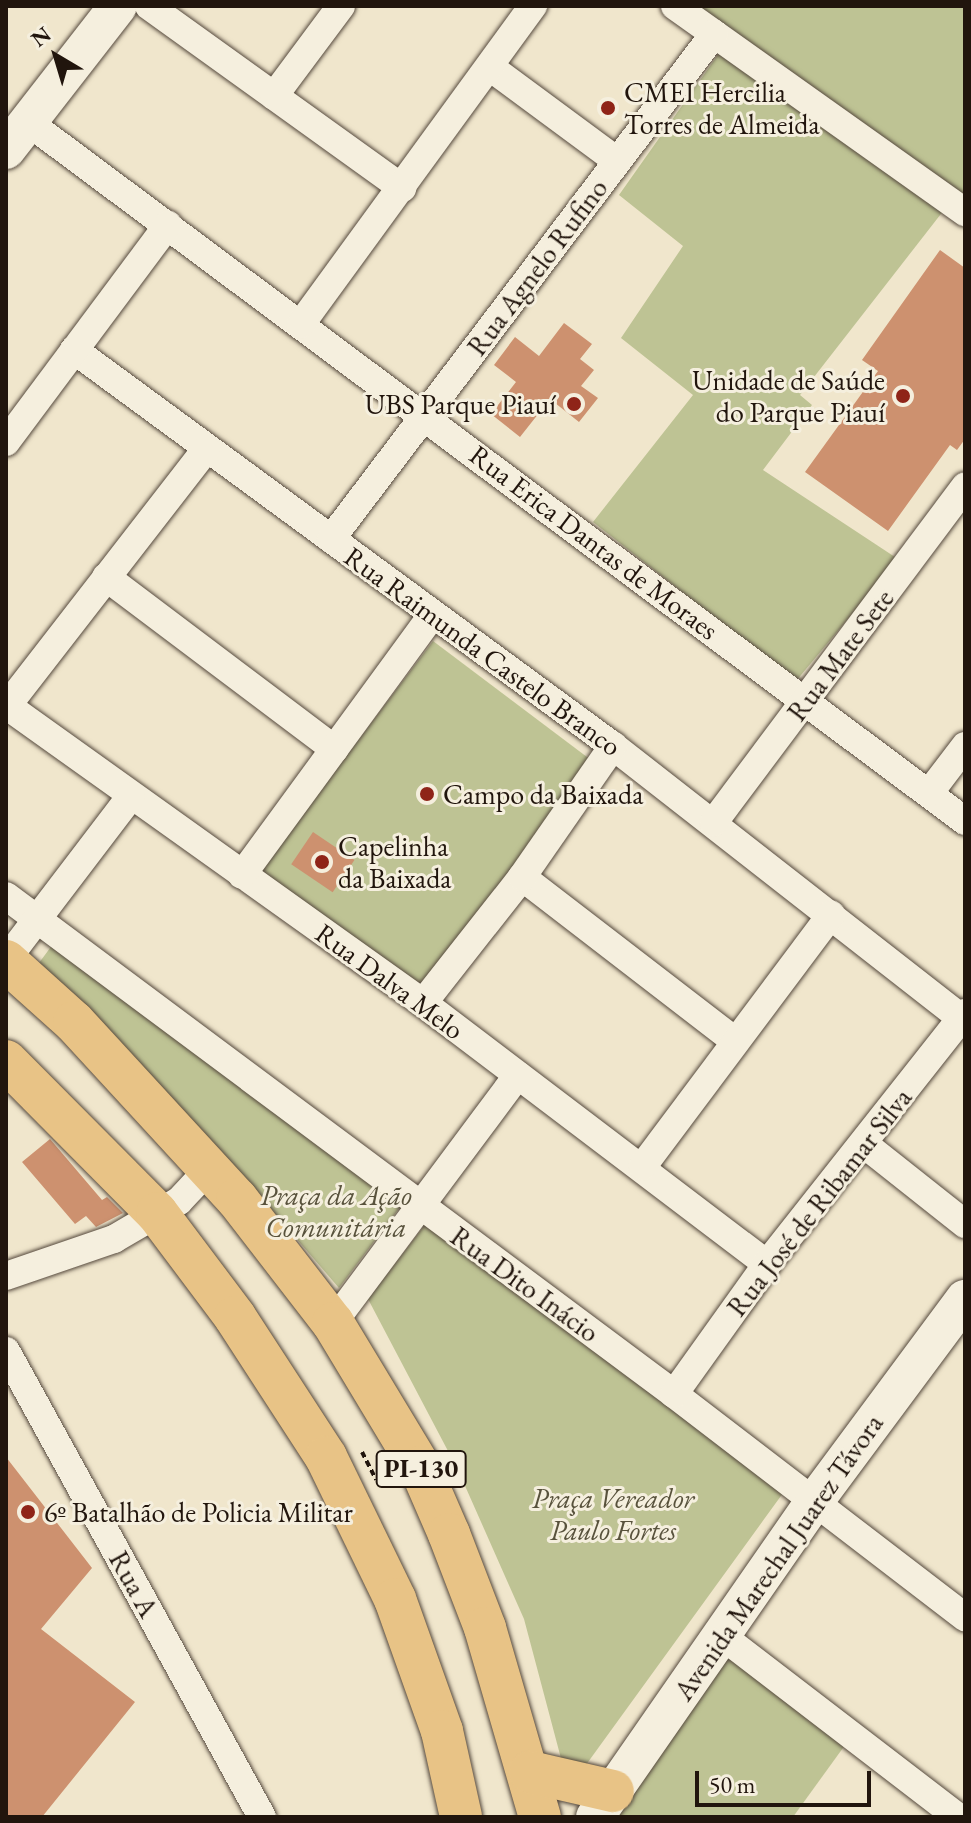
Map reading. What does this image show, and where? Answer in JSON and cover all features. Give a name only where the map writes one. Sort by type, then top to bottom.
[{"type":"main road","name":"PI-130","points":[[6,961],[74,1022],[208,1170],[333,1323],[420,1467],[485,1628],[530,1772],[540,1817]]},
{"type":"main road","name":"PI-130","points":[[6,1061],[35,1084],[157,1213],[235,1317],[326,1457],[395,1599],[442,1731],[461,1817]]},
{"type":"main road","points":[[530,1772],[604,1804]]},
{"type":"street","points":[[17,136],[118,6]]},
{"type":"street","points":[[149,6],[402,188]]},
{"type":"street","points":[[274,96],[341,6]]},
{"type":"street","points":[[301,324],[533,6]]},
{"type":"street","points":[[675,6],[965,212]]},
{"type":"street","name":"Rua Agnelo Rufino","points":[[331,539],[714,34]]},
{"type":"street","points":[[490,67],[617,161]]},
{"type":"street","name":"Rua Erica Dantas de Moraes","points":[[17,136],[168,225],[965,821]]},
{"type":"street","points":[[6,442],[168,225]]},
{"type":"street","name":"Rua Raimunda Castelo Branco","points":[[74,350],[613,746],[963,1015]]},
{"type":"street","points":[[6,705],[206,449]]},
{"type":"street","name":"Rua Mate Sete","points":[[714,822],[965,487]]},
{"type":"street","points":[[106,577],[334,749]]},
{"type":"street","points":[[242,875],[433,614]]},
{"type":"street","name":"Rua Dalva Melo","points":[[6,705],[423,1003],[643,1166],[767,1264]]},
{"type":"street","points":[[423,1003],[522,877],[613,746]]},
{"type":"street","points":[[930,792],[965,746]]},
{"type":"street","points":[[6,961],[131,796]]},
{"type":"street","points":[[522,877],[735,1041]]},
{"type":"street","name":"Rua Dito Inácio","points":[[6,896],[814,1502],[960,1604]]},
{"type":"street","points":[[643,1166],[831,915]]},
{"type":"street","name":"Rua José de Ribamar Silva","points":[[674,1394],[767,1264],[963,1015]]},
{"type":"street","points":[[333,1323],[518,1075]]},
{"type":"street","points":[[864,1144],[965,1224]]},
{"type":"street","points":[[6,1276],[114,1239],[179,1201],[208,1170]]},
{"type":"street","name":"Avenida Marechal Juarez Távora","points":[[604,1804],[814,1502],[965,1299]]},
{"type":"street","name":"Rua A","points":[[6,1351],[262,1817]]},
{"type":"street","points":[[722,1636],[958,1817]]},
{"type":"green space","points":[[693,6],[965,6],[965,205]]},
{"type":"green space","points":[[722,49],[944,210],[800,395],[812,405],[763,470],[898,559],[796,681],[593,522],[693,395],[621,338],[683,246],[619,195]]},
{"type":"green space","points":[[433,641],[594,763],[420,994],[258,873]]},
{"type":"green space","name":"Praça da Ação Comunitária","points":[[53,944],[404,1202],[339,1288],[231,1163],[36,967]]},
{"type":"green space","name":"Praça Vereador Paulo Fortes","points":[[427,1222],[786,1489],[583,1769],[563,1766],[524,1619],[458,1470],[368,1299]]},
{"type":"green space","points":[[732,1652],[848,1741],[793,1817],[613,1817]]},
{"type":"building","name":"Unidade de Saúde do Parque Piauí","points":[[940,250],[965,268],[965,439],[957,450],[950,445],[888,531],[805,472],[878,371],[862,360]]},
{"type":"building","points":[[564,323],[592,344],[580,359],[594,370],[581,386],[598,398],[579,422],[550,399],[520,437],[491,414],[516,382],[494,365],[515,337],[539,356]]},
{"type":"building","name":"Capelinha da Baixada","points":[[313,832],[354,860],[333,892],[291,864]]},
{"type":"building","points":[[50,1139],[102,1200],[107,1197],[123,1213],[96,1227],[86,1216],[75,1224],[22,1162]]},
{"type":"building","points":[[6,1457],[92,1568],[41,1629],[135,1702],[42,1817],[6,1817]]},
{"type":"place","name":"CMEI Hercilia Torres de Almeida","points":[[608,108]]},
{"type":"place","name":"Unidade de Saúde do Parque Piauí","points":[[903,396]]},
{"type":"place","name":"UBS Parque Piauí","points":[[574,404]]},
{"type":"place","name":"Campo da Baixada","points":[[427,794]]},
{"type":"place","name":"Capelinha da Baixada","points":[[322,862]]},
{"type":"place","name":"6º Batalhão de Policia Militar","points":[[28,1512]]}]
